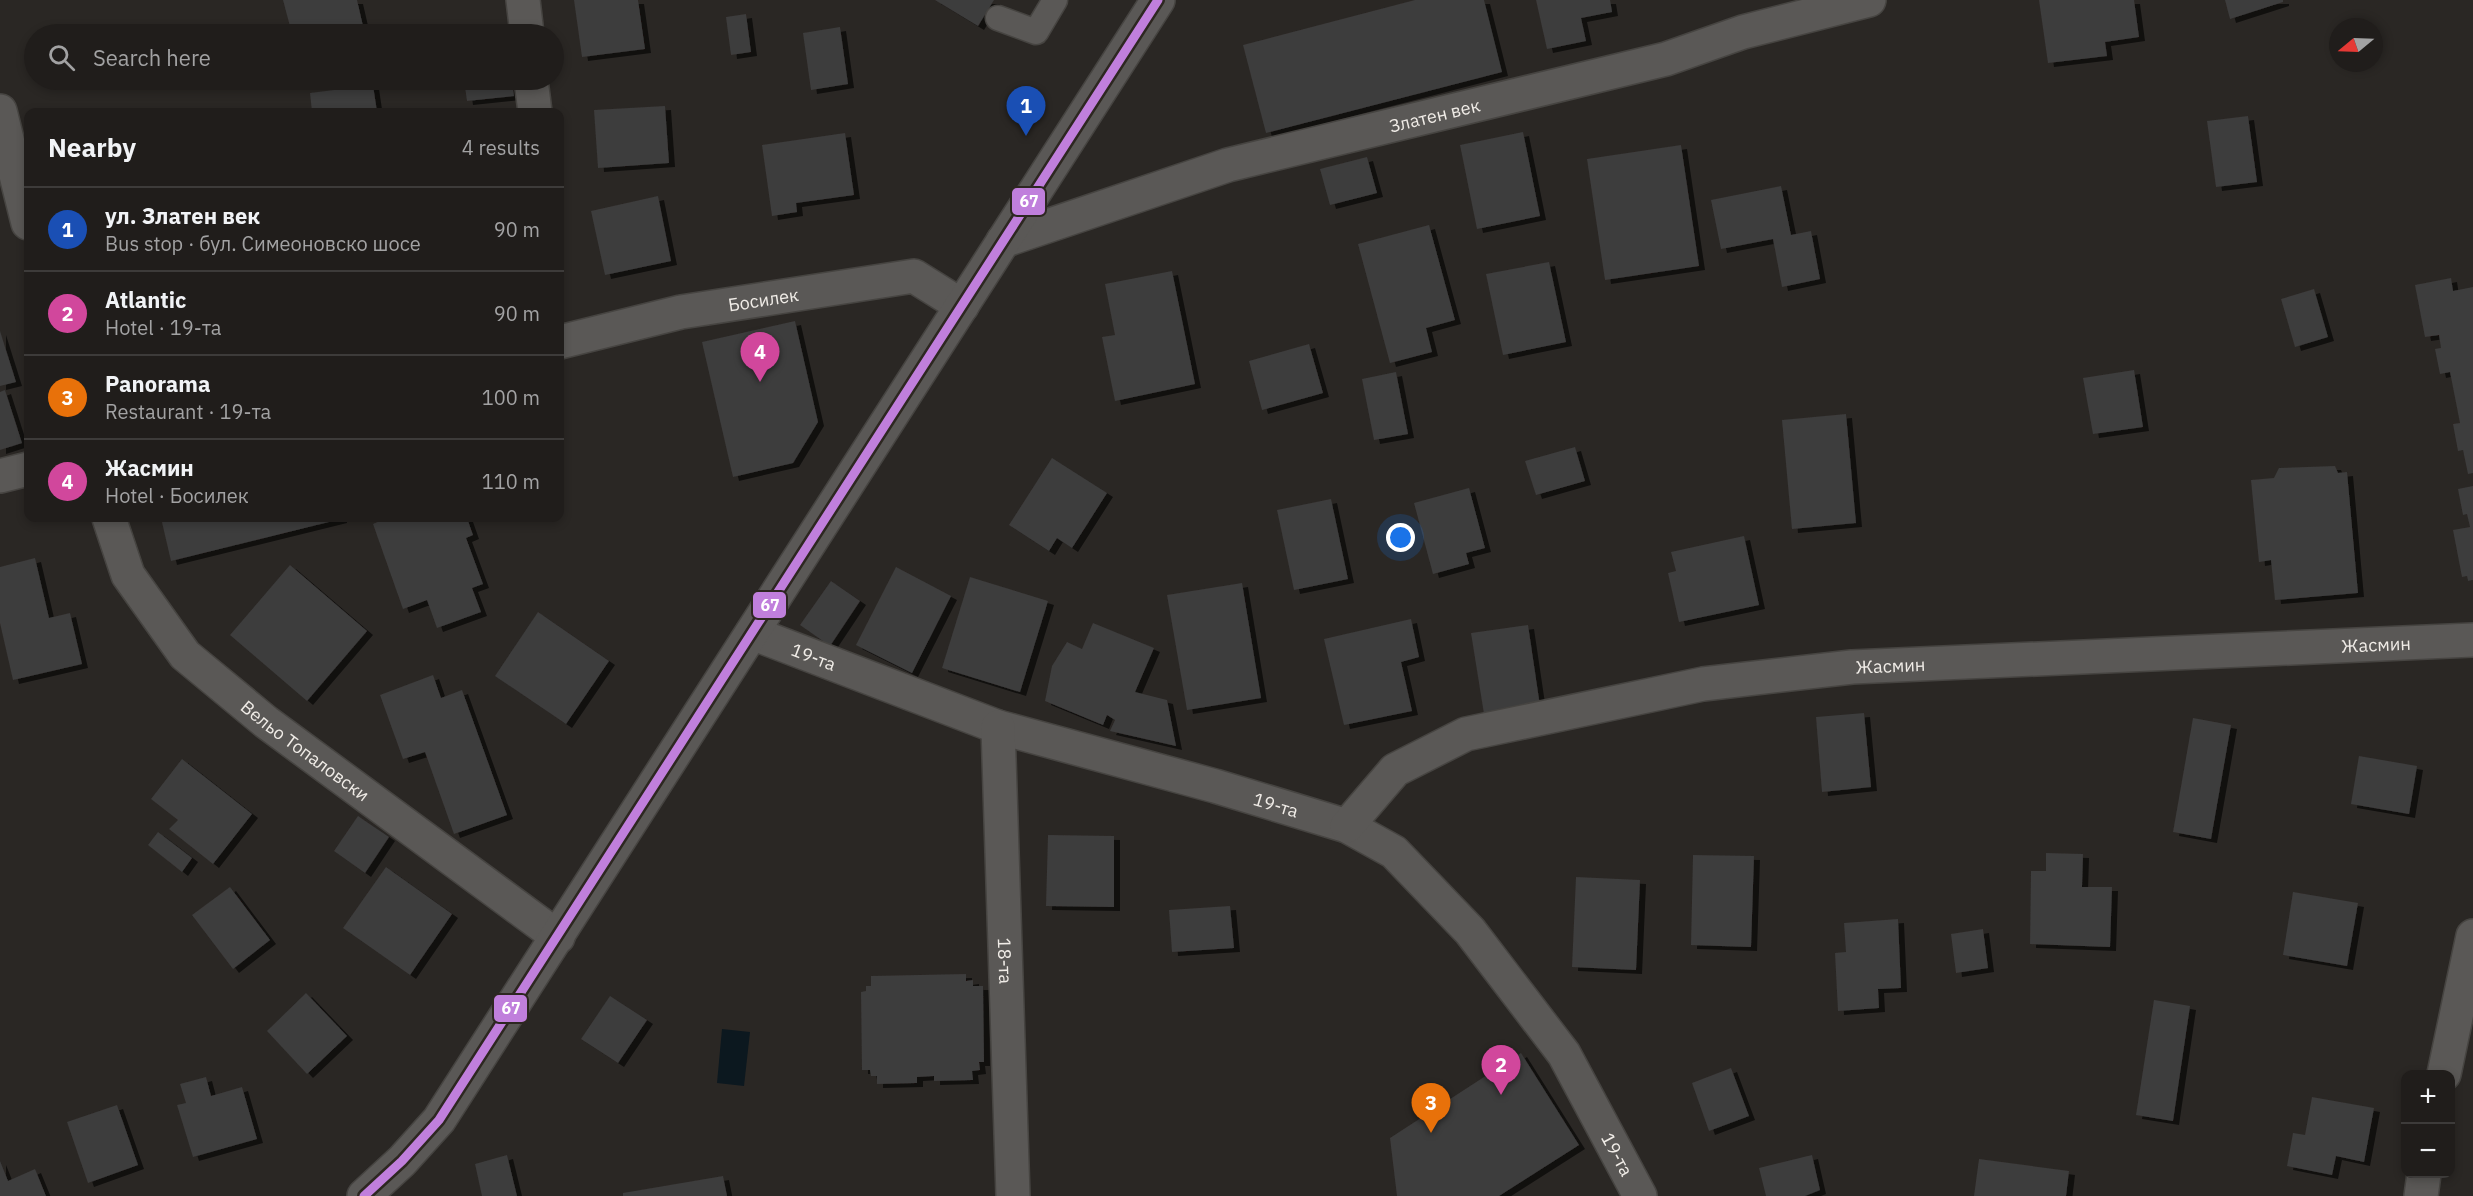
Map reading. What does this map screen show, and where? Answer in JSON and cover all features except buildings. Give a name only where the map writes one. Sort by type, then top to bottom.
[{"type":"street","points":[[523,0],[526,24]]},
{"type":"street","points":[[364,1196],[402,1161],[439,1120],[1158,0]]},
{"type":"street","name":"Златен век","points":[[1003,241],[1228,165],[1666,59],[1743,32],[1869,0]]},
{"type":"street","points":[[532,90],[534,108]]},
{"type":"street","points":[[0,111],[24,207]]},
{"type":"street","name":"Босилек","points":[[564,341],[681,312],[914,276],[962,306]]},
{"type":"street","points":[[0,476],[24,470]]},
{"type":"street","name":"Вельо Топаловски","points":[[110,522],[128,575],[185,655],[266,722],[558,936]]},
{"type":"street","name":"19-та","points":[[752,633],[998,727],[1215,786],[1347,826],[1394,852],[1470,931],[1564,1054],[1640,1196]]},
{"type":"street","name":"Жасмин","points":[[1347,826],[1395,770],[1466,734],[1703,684],[1852,666],[2473,640]]},
{"type":"street","name":"18-та","points":[[998,727],[1013,1196]]},
{"type":"street","points":[[2445,1070],[2473,936]]},
{"type":"street","points":[[2421,1196],[2423,1178]]},
{"type":"lane","points":[[998,18],[1036,32],[1055,0]]},
{"type":"shaded area","points":[[722,1029],[750,1032],[744,1086],[717,1083]]},
{"type":"transit line","name":"67","points":[[364,1196],[402,1161],[439,1120],[1158,0]]},
{"type":"place","name":"ул. Златен век","points":[[1026,136]]},
{"type":"place","name":"Жасмин","points":[[760,382]]},
{"type":"place","name":"Atlantic","points":[[1501,1095]]},
{"type":"place","name":"Panorama","points":[[1431,1133]]}]
